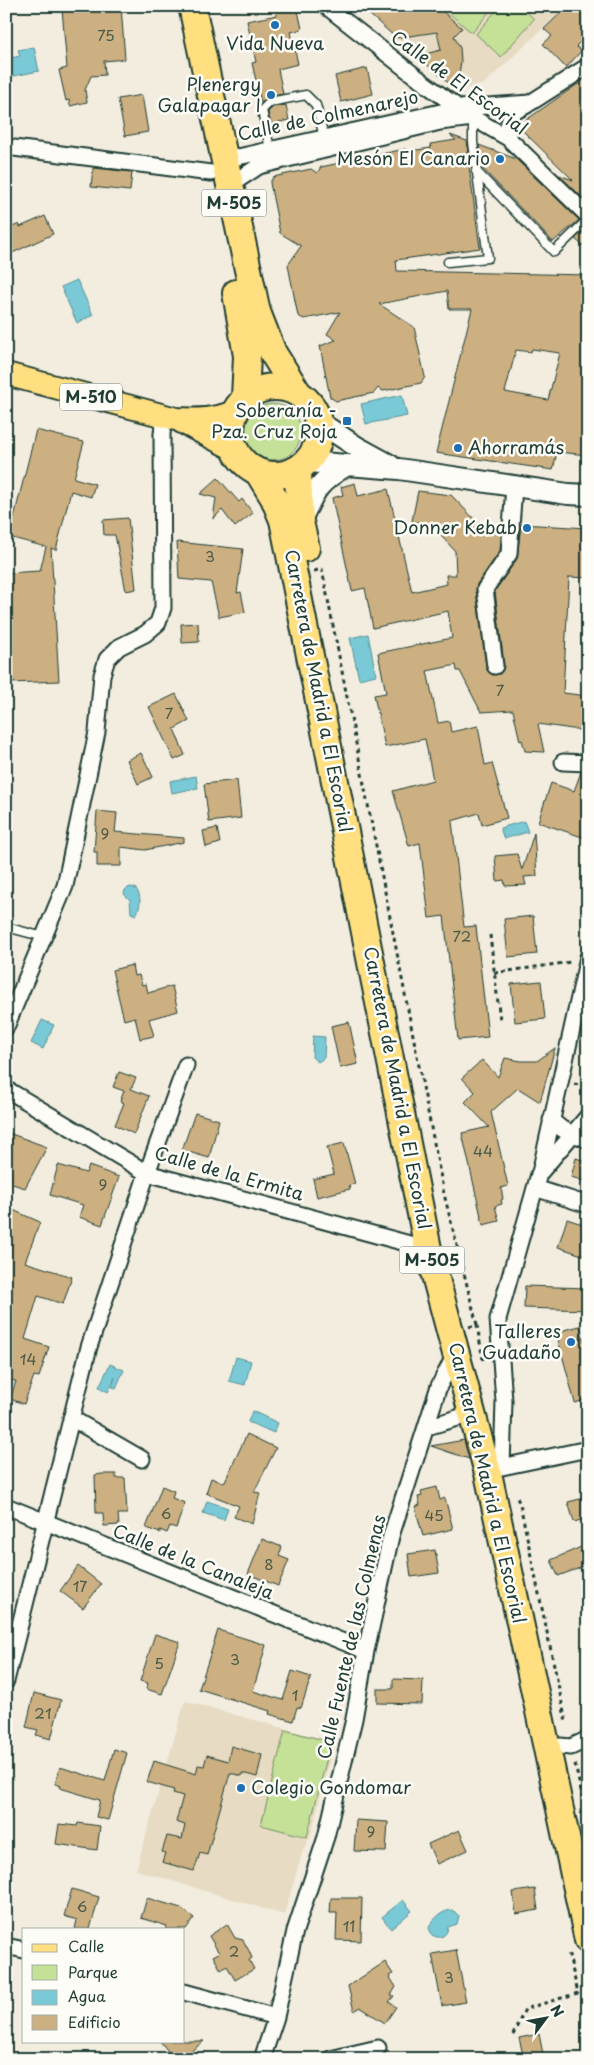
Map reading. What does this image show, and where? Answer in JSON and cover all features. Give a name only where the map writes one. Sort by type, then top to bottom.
[{"type":"highway","name":"M-505","points":[[175,6],[221,170],[257,312],[273,353],[298,393],[311,405],[319,422],[318,443],[303,466]]},
{"type":"highway","name":"M-505","points":[[192,6],[221,170],[247,356],[240,405],[231,431],[234,449],[245,465],[258,472]]},
{"type":"highway","points":[[240,405],[257,390],[270,387],[284,388],[298,393]]},
{"type":"highway","points":[[258,472],[274,476],[286,475],[303,466]]},
{"type":"highway","name":"Carretera de Madrid a El Escorial","points":[[303,466],[300,522],[374,883],[433,1197],[468,1327],[502,1467],[588,1876]]},
{"type":"highway","name":"Carretera de Madrid a El Escorial","points":[[258,472],[274,498],[283,520],[428,1249],[488,1473],[581,1944]]},
{"type":"main road","name":"M-510","points":[[6,374],[170,418],[234,449]]},
{"type":"main road","name":"M-510","points":[[170,418],[204,420],[221,418],[240,405]]},
{"type":"main road","points":[[319,422],[357,448],[399,469]]},
{"type":"main road","points":[[303,466],[347,465],[399,469],[568,494],[588,495]]},
{"type":"main road","points":[[300,522],[314,490],[327,476],[347,465]]},
{"type":"street","name":"Calle de El Escorial","points":[[326,6],[424,83],[473,118],[508,138],[586,219]]},
{"type":"street","name":"Calle de Colmenarejo","points":[[508,138],[508,126],[512,113],[588,66]]},
{"type":"street","name":"Calle de Colmenarejo","points":[[221,170],[238,157],[324,137],[459,108],[530,103]]},
{"type":"street","name":"Calle de Colmenarejo","points":[[6,147],[221,170],[259,166],[440,122],[473,118]]},
{"type":"street","points":[[6,1027],[65,886],[97,732],[102,675],[106,659],[119,647],[145,634],[158,623],[163,608],[162,434],[170,418]]},
{"type":"street","points":[[495,666],[485,588],[509,554],[514,486]]},
{"type":"street","points":[[563,762],[588,763]]},
{"type":"street","points":[[587,962],[537,1181],[498,1319],[504,1401],[502,1467],[588,1449]]},
{"type":"street","points":[[6,1681],[89,1347],[147,1173],[186,1065]]},
{"type":"street","name":"Calle de la Ermita","points":[[6,1090],[147,1173],[428,1249]]},
{"type":"street","points":[[537,1181],[581,1137],[588,1116]]},
{"type":"street","points":[[551,1120],[562,1129],[581,1137]]},
{"type":"street","points":[[537,1181],[588,1204]]},
{"type":"street","name":"Calle Fuente de las Colmenas","points":[[262,2059],[276,2017],[296,1931],[326,1837],[354,1719],[366,1651],[391,1536],[439,1386],[456,1351]]},
{"type":"street","points":[[427,1427],[471,1414]]},
{"type":"street","points":[[71,1418],[142,1459]]},
{"type":"street","name":"Calle de la Canaleja","points":[[6,1506],[366,1651]]},
{"type":"street","points":[[560,1746],[571,1747],[588,1739]]},
{"type":"street","points":[[6,1946],[22,1950]]},
{"type":"street","points":[[185,1992],[276,2017]]},
{"type":"street","points":[[330,2059],[378,2048]]},
{"type":"lane","points":[[270,150],[262,110],[270,102],[306,94],[316,105],[324,137]]},
{"type":"lane","points":[[448,262],[488,258],[476,171],[473,118]]},
{"type":"lane","points":[[476,171],[554,252],[586,219]]},
{"type":"lane","points":[[6,927],[44,937]]},
{"type":"path","points":[[311,572],[322,569],[444,1194],[477,1325]]},
{"type":"path","points":[[490,934],[500,1020]]},
{"type":"path","points":[[494,973],[574,962],[587,962]]},
{"type":"path","points":[[514,2035],[525,2009],[578,1993],[568,1951],[581,1944]]},
{"type":"shaded area","points":[[360,6],[567,6],[484,84],[460,90],[452,86]]},
{"type":"shaded area","name":"Colegio Gondomar","points":[[185,1701],[334,1742],[311,1835],[303,1850],[284,1915],[136,1870]]},
{"type":"green space","points":[[441,6],[494,6],[472,33]]},
{"type":"green space","points":[[500,6],[520,6],[534,19],[501,57],[476,34]]},
{"type":"green space","points":[[273,404],[293,412],[301,432],[293,452],[273,460],[253,452],[245,432],[253,412]]},
{"type":"green space","points":[[285,1730],[331,1742],[307,1837],[261,1825]]},
{"type":"water","points":[[34,47],[39,71],[9,77],[6,59],[20,56],[18,50]]},
{"type":"water","points":[[77,280],[93,315],[77,323],[61,287]]},
{"type":"water","points":[[402,395],[407,416],[366,424],[361,404]]},
{"type":"water","points":[[368,634],[376,675],[359,679],[350,638]]},
{"type":"water","points":[[196,776],[198,788],[172,793],[170,781]]},
{"type":"water","points":[[524,821],[528,832],[504,839],[500,828]]},
{"type":"water","points":[[130,887],[135,888],[140,898],[140,905],[136,915],[131,913],[130,900],[124,894],[125,890]]},
{"type":"water","points":[[42,1020],[54,1025],[43,1049],[31,1043]]},
{"type":"water","points":[[313,1036],[325,1037],[324,1058],[318,1062],[312,1057]]},
{"type":"water","points":[[236,1357],[251,1361],[245,1385],[229,1381]]},
{"type":"water","points":[[110,1364],[124,1370],[116,1388],[112,1387],[115,1377],[108,1392],[99,1387]]},
{"type":"water","points":[[252,1411],[278,1423],[274,1433],[248,1422]]},
{"type":"water","points":[[207,1501],[228,1508],[224,1520],[203,1513]]},
{"type":"water","points":[[403,1900],[412,1911],[391,1929],[382,1917]]},
{"type":"water","points":[[453,1910],[459,1916],[457,1924],[448,1927],[443,1936],[432,1935],[429,1928],[433,1921],[442,1913]]},
{"type":"building","points":[[121,6],[125,59],[104,61],[105,75],[91,76],[85,90],[87,102],[70,106],[69,100],[66,101],[59,70],[67,68],[62,9]]},
{"type":"building","points":[[297,6],[302,29],[291,32],[298,64],[278,69],[283,94],[268,97],[261,103],[252,63],[256,62],[247,21],[277,15],[276,10]]},
{"type":"building","points":[[360,6],[436,6],[462,28],[454,36],[460,48],[461,61],[459,74],[452,86],[417,56],[441,50],[437,32],[396,38]]},
{"type":"building","points":[[568,6],[588,6],[588,35],[576,46],[581,51],[566,68],[543,44],[552,36],[544,29]]},
{"type":"building","points":[[367,68],[373,94],[341,102],[335,76]]},
{"type":"building","points":[[588,77],[588,203],[559,175],[573,180],[523,131],[523,127],[526,120]]},
{"type":"building","points":[[142,95],[148,132],[125,136],[118,99]]},
{"type":"building","points":[[286,105],[289,120],[271,124],[268,112],[273,107]]},
{"type":"building","points":[[450,135],[467,141],[480,248],[396,260],[397,271],[588,275],[588,455],[557,452],[553,470],[436,453],[472,309],[449,309],[447,291],[379,304],[414,327],[425,377],[421,383],[383,391],[378,388],[374,393],[336,401],[330,397],[320,346],[336,340],[327,334],[340,312],[304,319],[298,316],[288,265],[301,246],[280,233],[270,183],[273,177],[311,169],[317,173],[321,167],[358,159],[364,163],[367,157],[405,149],[409,151],[431,148],[430,144],[456,140]],"holes":[[[532,349],[560,353],[548,400],[505,392],[516,350],[531,352]]]},
{"type":"building","points":[[479,145],[516,159],[579,220],[553,242],[482,168]]},
{"type":"building","points":[[93,168],[132,172],[130,191],[91,187]]},
{"type":"building","points":[[45,216],[53,234],[6,256],[6,230],[19,224],[20,227]]},
{"type":"building","points":[[588,227],[588,250],[575,239]]},
{"type":"building","points":[[36,430],[84,442],[74,478],[95,484],[91,497],[71,491],[56,550],[51,548],[59,681],[11,683],[6,573],[40,571],[46,547],[9,537]]},
{"type":"building","points":[[218,478],[239,502],[242,499],[253,513],[235,527],[222,510],[213,519],[216,498],[200,494]]},
{"type":"building","points":[[355,483],[358,496],[388,489],[412,592],[447,584],[446,575],[456,575],[455,551],[431,525],[412,521],[418,491],[451,495],[481,526],[502,528],[500,551],[477,584],[476,590],[486,667],[492,675],[500,674],[504,665],[495,591],[517,559],[521,524],[588,528],[588,578],[569,577],[563,693],[588,696],[586,731],[538,724],[544,752],[525,751],[522,740],[520,741],[513,710],[481,712],[460,671],[457,671],[456,665],[427,671],[438,723],[449,721],[451,732],[478,726],[485,765],[492,763],[507,818],[482,825],[479,813],[452,821],[464,927],[476,926],[488,1037],[458,1040],[444,916],[429,918],[420,843],[409,846],[393,791],[433,780],[425,739],[385,747],[374,695],[386,693],[378,653],[452,638],[448,611],[373,628],[365,588],[352,591],[332,498],[343,495],[341,487]]},
{"type":"building","points":[[128,518],[136,589],[126,591],[115,535],[104,535],[103,520]]},
{"type":"building","points":[[177,542],[243,549],[237,593],[241,592],[245,612],[219,617],[211,582],[179,579]]},
{"type":"building","points":[[198,623],[199,642],[182,643],[181,624]]},
{"type":"building","points":[[176,694],[189,721],[174,729],[185,755],[174,760],[149,707]]},
{"type":"building","points":[[141,753],[153,777],[138,784],[127,760]]},
{"type":"building","points":[[581,772],[588,772],[588,839],[538,822],[551,783],[574,791]]},
{"type":"building","points":[[237,780],[241,818],[209,822],[204,784]]},
{"type":"building","points":[[97,811],[117,813],[115,832],[184,838],[184,842],[145,850],[121,847],[121,866],[97,866],[97,852],[94,852]]},
{"type":"building","points":[[217,828],[220,843],[206,847],[203,831]]},
{"type":"building","points":[[534,833],[537,876],[524,877],[526,885],[505,886],[504,880],[497,881],[495,856],[517,854],[522,870]]},
{"type":"building","points":[[533,916],[537,954],[508,957],[504,919]]},
{"type":"building","points":[[132,965],[134,976],[139,975],[142,985],[146,984],[148,993],[172,986],[178,1011],[149,1019],[154,1036],[140,1039],[135,1017],[124,1020],[112,970]]},
{"type":"building","points":[[541,981],[545,1019],[515,1022],[511,984]]},
{"type":"building","points":[[349,1022],[358,1064],[340,1068],[331,1026]]},
{"type":"building","points":[[555,1048],[540,1102],[518,1088],[491,1112],[508,1186],[501,1188],[502,1204],[495,1206],[499,1221],[483,1225],[462,1133],[489,1127],[465,1102],[475,1092],[462,1078],[482,1060],[498,1077],[505,1058],[537,1061]]},
{"type":"building","points":[[119,1072],[136,1078],[131,1089],[149,1096],[134,1134],[115,1125],[124,1103],[120,1101],[124,1091],[113,1087]]},
{"type":"building","points":[[195,1113],[219,1120],[209,1158],[182,1150]]},
{"type":"building","points":[[6,1132],[47,1147],[25,1188],[6,1182]]},
{"type":"building","points":[[344,1143],[355,1184],[349,1185],[350,1189],[317,1197],[313,1179],[334,1174],[327,1147]]},
{"type":"building","points":[[576,1158],[588,1162],[588,1182],[571,1177]]},
{"type":"building","points":[[58,1165],[86,1173],[89,1166],[119,1177],[102,1225],[79,1217],[83,1205],[50,1195]]},
{"type":"building","points":[[6,1207],[40,1222],[25,1262],[72,1277],[63,1304],[38,1296],[25,1339],[49,1347],[39,1377],[34,1376],[24,1404],[10,1399],[16,1381],[6,1380]]},
{"type":"building","points":[[567,1219],[588,1226],[588,1257],[558,1247]]},
{"type":"building","points":[[525,1286],[588,1288],[588,1310],[524,1308]]},
{"type":"building","points":[[580,1326],[584,1341],[588,1340],[588,1399],[575,1403],[556,1332]]},
{"type":"building","points":[[247,1434],[276,1448],[254,1492],[260,1493],[252,1524],[234,1517],[239,1506],[206,1493],[211,1478],[224,1483]]},
{"type":"building","points":[[464,1440],[469,1459],[431,1446]]},
{"type":"building","points":[[116,1474],[116,1478],[125,1478],[127,1514],[118,1514],[119,1525],[104,1526],[103,1513],[96,1513],[95,1475]]},
{"type":"building","points":[[162,1486],[174,1491],[172,1498],[185,1503],[176,1528],[170,1526],[167,1533],[160,1530],[160,1533],[146,1528]]},
{"type":"building","points":[[437,1487],[440,1500],[445,1498],[453,1529],[423,1536],[415,1507],[420,1505],[418,1497],[422,1496],[421,1491]]},
{"type":"building","points":[[588,1497],[588,1518],[574,1522],[568,1502]]},
{"type":"building","points":[[262,1539],[282,1547],[279,1556],[289,1560],[278,1586],[248,1574]]},
{"type":"building","points":[[588,1544],[588,1565],[558,1576],[551,1560]]},
{"type":"building","points":[[435,1550],[439,1573],[411,1577],[408,1554]]},
{"type":"building","points":[[78,1566],[101,1584],[83,1608],[60,1591]]},
{"type":"building","points":[[218,1630],[266,1645],[253,1691],[283,1700],[292,1671],[311,1677],[301,1708],[297,1707],[293,1721],[269,1714],[270,1711],[199,1689]]},
{"type":"building","points":[[155,1634],[180,1642],[162,1694],[146,1689],[148,1683],[140,1681]]},
{"type":"building","points":[[393,1679],[423,1680],[422,1704],[377,1703],[377,1689],[393,1689]]},
{"type":"building","points":[[34,1693],[61,1700],[51,1739],[36,1735],[38,1730],[26,1727]]},
{"type":"building","points":[[231,1746],[262,1755],[257,1777],[242,1773],[242,1776],[230,1773],[207,1855],[200,1853],[194,1871],[162,1862],[165,1853],[162,1852],[167,1836],[182,1839],[185,1825],[176,1822],[183,1796],[173,1793],[174,1790],[147,1782],[154,1761],[196,1774],[198,1765],[204,1766],[207,1755],[228,1761]]},
{"type":"building","points":[[114,1749],[127,1753],[108,1820],[96,1817],[100,1800],[60,1788],[61,1786],[55,1784],[60,1767],[105,1781]]},
{"type":"building","points":[[356,1820],[388,1822],[386,1852],[354,1851]]},
{"type":"building","points":[[78,1823],[100,1826],[97,1850],[56,1844],[59,1824],[77,1826]]},
{"type":"building","points":[[459,1830],[468,1850],[437,1864],[428,1844]]},
{"type":"building","points":[[72,1889],[99,1897],[90,1928],[75,1928],[77,1920],[64,1916]]},
{"type":"building","points":[[535,1889],[538,1910],[516,1914],[513,1892]]},
{"type":"building","points":[[147,1898],[181,1908],[194,1918],[185,1929],[166,1928],[167,1926],[141,1918]]},
{"type":"building","points":[[331,1898],[362,1898],[361,1941],[336,1940],[337,1913],[330,1913]]},
{"type":"building","points":[[227,1924],[235,1938],[243,1940],[252,1958],[249,1960],[254,1969],[235,1980],[227,1966],[221,1970],[213,1956],[219,1953],[209,1936]]},
{"type":"building","points":[[456,1950],[466,2002],[442,2006],[432,1954]]},
{"type":"building","points":[[385,1962],[393,1974],[389,1976],[396,1987],[391,1995],[394,1996],[389,2002],[396,2007],[385,2023],[360,2007],[354,2011],[348,1986]]},
{"type":"building","points":[[539,2034],[544,2059],[524,2059],[519,2038]]},
{"type":"building","points":[[204,2041],[190,2052],[195,2059],[174,2059],[161,2042]]},
{"type":"place","name":"Vida Nueva","points":[[275,25]]},
{"type":"place","name":"Plenergy Galapagar I","points":[[271,95]]},
{"type":"place","name":"Mesón El Canario","points":[[500,159]]},
{"type":"place","name":"Soberanía - Pza. Cruz Roja","points":[[347,421]]},
{"type":"place","name":"Ahorramás","points":[[458,448]]},
{"type":"place","name":"Donner Kebab","points":[[527,528]]},
{"type":"place","name":"Talleres Guadaño","points":[[571,1342]]},
{"type":"place","name":"Colegio Gondomar","points":[[241,1788]]}]
